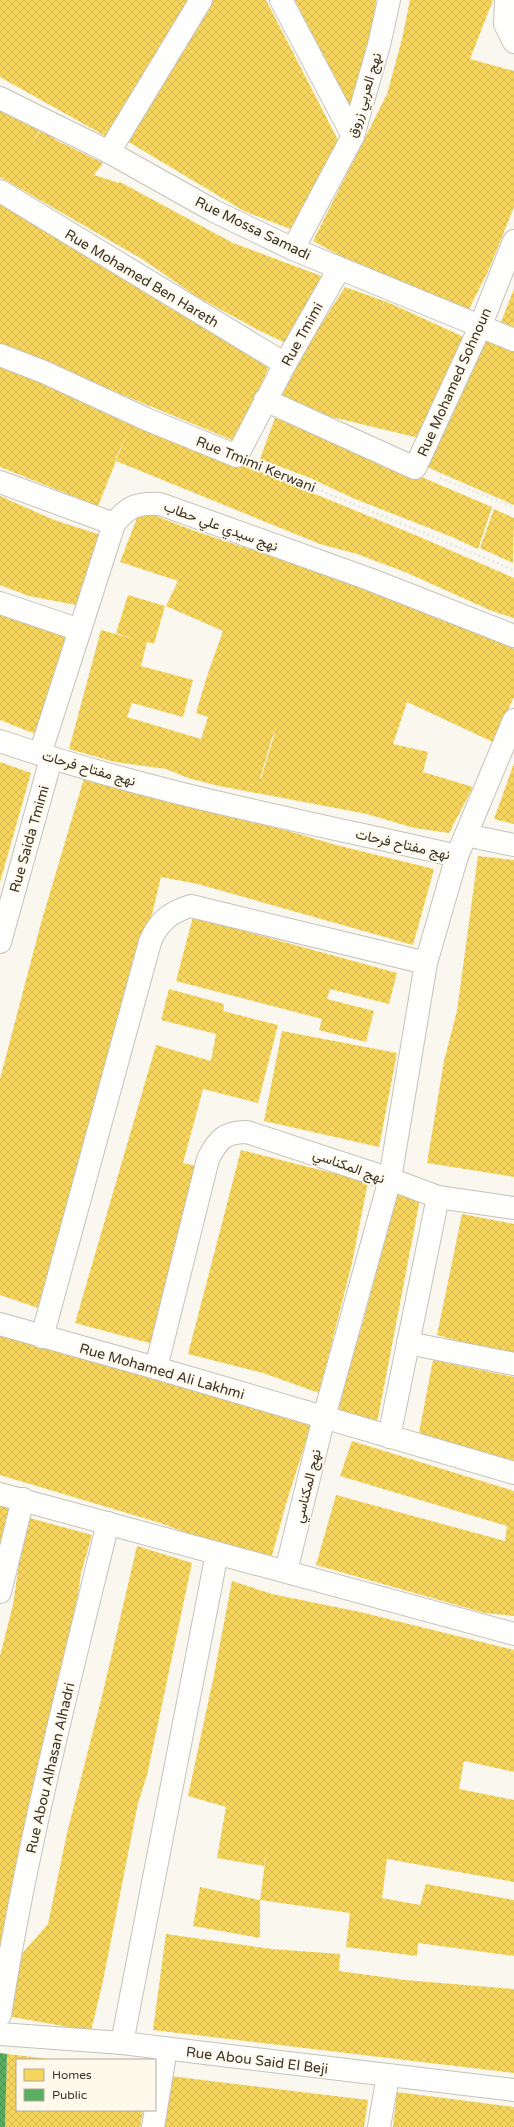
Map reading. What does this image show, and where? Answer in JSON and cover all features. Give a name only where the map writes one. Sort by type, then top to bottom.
[{"type":"street","points":[[109,152],[201,0]]},
{"type":"street","points":[[281,0],[353,136]]},
{"type":"street","name":"نهج العربي زروق","points":[[293,249],[353,136],[379,45],[389,0]]},
{"type":"street","points":[[506,0],[505,24],[514,42]]},
{"type":"street","name":"Rue Mossa Samadi","points":[[0,98],[109,152],[214,211],[293,249],[338,269],[514,340]]},
{"type":"street","name":"Rue Mohamed Ben Hareth","points":[[0,191],[285,364]]},
{"type":"street","name":"Rue Mohamed Sohnoun","points":[[415,468],[480,327],[514,241]]},
{"type":"street","name":"Rue Tmimi","points":[[237,456],[265,400],[338,269]]},
{"type":"street","name":"Rue Tmimi Kerwani","points":[[0,355],[44,372],[146,419],[237,456]]},
{"type":"street","points":[[265,400],[415,468]]},
{"type":"street","points":[[0,482],[114,524]]},
{"type":"street","name":"نهج سيدي علي حطاب","points":[[46,757],[80,630],[114,524],[122,513],[143,503],[160,504],[369,579],[514,636]]},
{"type":"street","points":[[0,603],[80,630]]},
{"type":"street","points":[[457,856],[514,720]]},
{"type":"street","name":"نهج مفتاح فرحات","points":[[0,741],[46,757],[180,793],[457,856],[426,963],[390,1179]]},
{"type":"street","name":"Rue Saida Tmimi","points":[[0,942],[46,757]]},
{"type":"street","points":[[466,835],[514,845]]},
{"type":"street","points":[[42,1337],[150,942],[161,922],[170,914],[191,906],[426,963]]},
{"type":"street","name":"نهج المكناسي","points":[[156,1368],[208,1159],[214,1146],[223,1137],[233,1132],[247,1132],[390,1179],[324,1417],[286,1571]]},
{"type":"street","points":[[390,1179],[438,1197],[514,1208]]},
{"type":"street","points":[[389,1437],[438,1197]]},
{"type":"street","name":"Rue Mohamed Ali Lakhmi","points":[[0,1324],[514,1473]]},
{"type":"street","points":[[408,1343],[514,1364]]},
{"type":"street","points":[[0,1494],[514,1634]]},
{"type":"street","points":[[0,1592],[23,1500]]},
{"type":"street","name":"Rue Abou Alhasan Alhadri","points":[[0,2015],[13,1933],[38,1815],[108,1523]]},
{"type":"street","points":[[122,2043],[217,1553]]},
{"type":"street","name":"Rue Abou Said El Beji","points":[[0,2034],[122,2043],[514,2090]]},
{"type":"street","points":[[156,2109],[166,2049]]},
{"type":"street","points":[[379,2127],[388,2076]]},
{"type":"street","points":[[153,2127],[156,2111]]},
{"type":"path","name":"Rue Tmimi Kerwani","points":[[237,456],[514,570]]},
{"type":"path","name":"Rue Mohamed Sohnoun","points":[[415,468],[514,507]]},
{"type":"building: Homes","points":[[0,0],[190,0],[150,62],[107,137],[0,77]]},
{"type":"building: Homes","points":[[213,0],[266,0],[341,146],[293,230],[244,211],[127,141],[153,100],[177,55]]},
{"type":"building: Homes","points":[[295,0],[376,0],[375,18],[353,116]]},
{"type":"building: Homes","points":[[410,0],[493,0],[470,59],[514,71],[514,207],[489,269],[467,313],[404,290],[313,241],[387,94],[402,39]]},
{"type":"building: Homes","points":[[0,109],[40,129],[32,145],[41,129],[56,140],[103,163],[94,175],[119,183],[120,182],[233,243],[324,277],[290,345],[260,331],[196,296],[142,259],[0,177]]},
{"type":"building: Homes","points":[[0,204],[44,230],[64,239],[161,303],[270,364],[237,442],[0,344]]},
{"type":"building: Homes","points":[[345,287],[384,301],[381,308],[385,301],[466,338],[423,439],[311,412],[280,398],[304,351]]},
{"type":"building: Homes","points":[[514,289],[514,327],[501,322]]},
{"type":"building: Homes","points":[[487,337],[514,350],[514,505],[427,467]]},
{"type":"building: Homes","points":[[0,365],[420,537],[514,578],[514,618],[492,611],[405,572],[357,554],[320,544],[116,461],[98,506],[0,467]],"holes":[[[127,433],[116,461],[115,461]]]},
{"type":"building: Homes","points":[[275,418],[325,436],[492,507],[478,549],[452,537],[355,499],[310,478],[260,459]]},
{"type":"building: Homes","points":[[0,496],[54,520],[104,536],[81,606],[29,596],[0,585]]},
{"type":"building: Homes","points":[[494,509],[514,518],[513,563],[480,548]]},
{"type":"building: Homes","points":[[140,510],[195,531],[249,549],[340,575],[484,634],[514,649],[514,697],[493,742],[407,702],[393,744],[428,752],[423,772],[473,787],[449,833],[414,828],[367,814],[219,786],[188,778],[166,769],[115,762],[69,749],[101,630],[134,639],[116,633],[128,595],[165,606],[154,644],[147,642],[141,666],[193,680],[183,717],[132,703],[127,717],[201,739],[208,717],[196,713],[223,631],[166,606],[178,581],[120,562]],"holes":[[[276,729],[261,779],[272,738]]]},
{"type":"building: Homes","points":[[0,609],[74,632],[43,737],[0,720]]},
{"type":"building: Homes","points":[[0,762],[31,773],[0,882]]},
{"type":"building: Homes","points":[[514,763],[514,824],[494,819]]},
{"type":"building: Homes","points":[[84,778],[258,822],[336,845],[434,869],[413,945],[198,884],[161,877],[136,980],[41,1309],[0,1295],[0,1079],[41,923]]},
{"type":"building: Homes","points":[[478,856],[514,860],[514,1177],[427,1163],[444,1061],[457,1011]]},
{"type":"building: Homes","points":[[193,917],[397,973],[389,1004],[330,989],[327,999],[374,1011],[366,1042],[319,1030],[322,1019],[176,981]]},
{"type":"building: Homes","points":[[169,989],[224,1004],[223,1011],[278,1025],[258,1103],[203,1089],[183,1163],[202,1167],[157,1345],[75,1323],[156,1045],[211,1061],[216,1034],[161,1020]]},
{"type":"building: Homes","points":[[282,1031],[397,1053],[379,1147],[264,1121]]},
{"type":"building: Homes","points":[[241,1150],[368,1182],[352,1263],[319,1393],[263,1373],[188,1354]]},
{"type":"building: Homes","points":[[397,1193],[420,1199],[377,1423],[337,1409],[363,1322]]},
{"type":"building: Homes","points":[[462,1214],[514,1224],[514,1353],[472,1345],[437,1335]]},
{"type":"building: Homes","points":[[0,1331],[311,1425],[286,1504],[271,1559],[212,1542],[160,1523],[0,1475]]},
{"type":"building: Homes","points":[[433,1360],[514,1377],[514,1465],[418,1438]]},
{"type":"building: Homes","points":[[352,1441],[514,1491],[514,1616],[485,1613],[316,1565],[336,1495],[505,1541],[507,1526],[340,1476]]},
{"type":"building: Homes","points":[[0,1504],[12,1507],[0,1550]]},
{"type":"building: Homes","points":[[30,1518],[92,1535],[81,1573],[74,1621],[0,1965],[0,1656],[13,1605],[20,1556]]},
{"type":"building: Homes","points":[[137,1546],[192,1563],[147,1775],[138,1803],[103,1981],[91,2031],[1,2015],[13,1964],[48,1924],[67,1833],[102,1696]]},
{"type":"building: Homes","points":[[232,1581],[272,1594],[360,1612],[514,1650],[514,1772],[464,1761],[459,1789],[514,1800],[514,1882],[387,1859],[382,1898],[420,1905],[426,1884],[514,1900],[514,1956],[418,1943],[417,1956],[346,1947],[350,1913],[260,1900],[267,1848],[264,1866],[217,1858],[226,1807],[188,1796],[214,1675]]},
{"type":"building: Homes","points":[[200,1887],[260,1900],[260,1938],[193,1926]]},
{"type":"building: Homes","points":[[166,1934],[272,1949],[340,1954],[339,1971],[405,1980],[514,1989],[514,2073],[153,2030]]},
{"type":"building: Homes","points":[[7,2054],[49,2059],[16,2059],[16,2111],[143,2111],[140,2127],[5,2127]]},
{"type":"building: Homes","points":[[170,2076],[368,2100],[364,2127],[164,2127]]},
{"type":"building: Homes","points":[[397,2092],[514,2107],[514,2127],[393,2127]]},
{"type":"building: Public","points":[[0,2053],[7,2054],[5,2127],[0,2127]]}]
